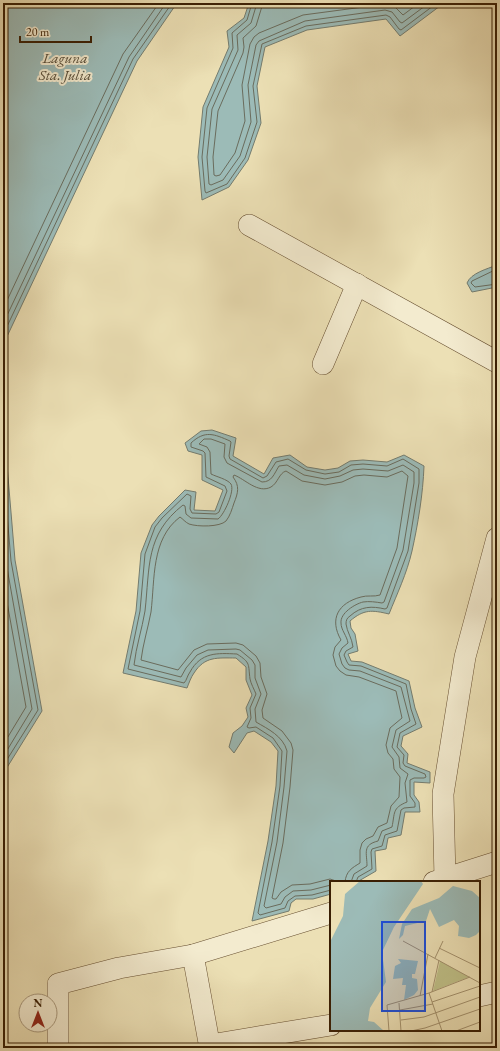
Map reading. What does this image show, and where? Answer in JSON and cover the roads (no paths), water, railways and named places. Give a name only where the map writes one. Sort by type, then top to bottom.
[{"type":"street","points":[[249,225],[497,362]]},
{"type":"street","points":[[323,364],[357,284]]},
{"type":"street","points":[[497,538],[465,657],[443,794],[440,880],[497,862]]},
{"type":"street","points":[[58,1048],[58,984],[119,968],[193,955],[330,913]]},
{"type":"street","points":[[193,955],[210,1047],[330,1025]]},
{"type":"street","points":[[480,996],[497,992]]},
{"type":"water","name":"Laguna Sta. Julia","points":[[3,3],[177,3],[137,61],[3,345]]},
{"type":"water","points":[[249,3],[444,3],[400,36],[386,19],[307,30],[265,47],[257,86],[261,123],[248,160],[229,187],[202,200],[198,157],[203,107],[229,47],[227,31],[244,18]]},
{"type":"water","points":[[497,265],[497,287],[472,292],[467,283],[469,280],[480,272]]},
{"type":"water","points":[[3,417],[15,560],[42,711],[3,774]]},
{"type":"water","points":[[212,430],[236,438],[233,456],[264,474],[273,458],[290,455],[307,467],[325,470],[338,468],[350,461],[363,460],[387,462],[404,455],[424,466],[418,520],[412,551],[389,614],[373,611],[364,612],[350,621],[351,628],[355,634],[358,651],[348,654],[351,661],[362,662],[409,681],[415,708],[422,727],[403,736],[401,746],[408,754],[407,763],[430,772],[430,783],[414,782],[414,795],[419,802],[420,812],[405,812],[401,835],[388,838],[386,849],[375,851],[376,871],[359,881],[330,881],[330,894],[313,899],[296,899],[291,903],[289,911],[252,921],[268,841],[276,786],[278,751],[271,742],[254,731],[247,733],[234,753],[229,747],[233,733],[242,726],[248,717],[246,708],[252,695],[246,680],[246,667],[236,658],[212,659],[198,667],[187,688],[123,673],[136,611],[141,553],[152,525],[185,490],[196,492],[194,510],[215,511],[223,490],[202,480],[202,455],[188,451],[185,443],[201,431]]}]
